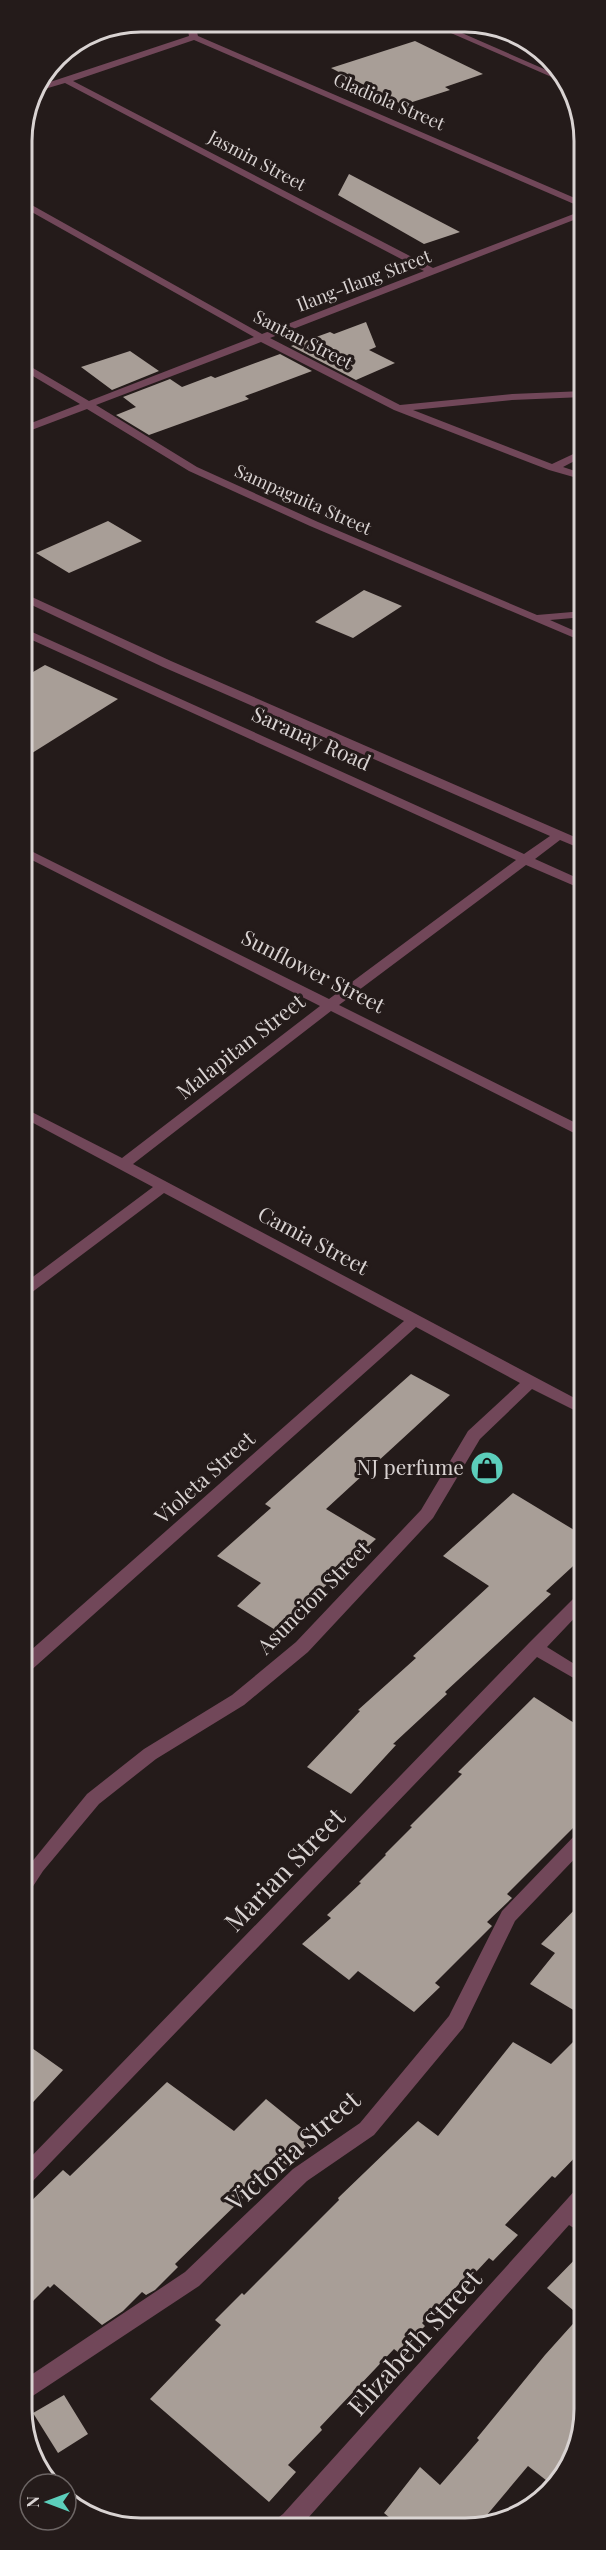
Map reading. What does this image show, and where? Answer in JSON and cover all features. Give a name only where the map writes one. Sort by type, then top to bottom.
[{"type":"street","points":[[46,86],[194,37],[193,32]]},
{"type":"street","points":[[453,32],[554,76]]},
{"type":"street","name":"Gladiola Street","points":[[194,37],[574,201]]},
{"type":"street","name":"Jasmin Street","points":[[65,80],[433,272]]},
{"type":"street","name":"Santan Street","points":[[32,208],[262,338],[398,408],[574,474]]},
{"type":"street","name":"Ilang-Ilang Street","points":[[32,427],[574,217]]},
{"type":"street","name":"Sampaguita Street","points":[[32,371],[193,470],[574,635]]},
{"type":"street","points":[[398,408],[512,397],[574,394]]},
{"type":"street","points":[[553,468],[574,457]]},
{"type":"street","name":"Saranay Road","points":[[32,600],[167,664],[574,842]]},
{"type":"street","points":[[538,619],[574,615]]},
{"type":"street","name":"Saranay Road","points":[[32,635],[574,881]]},
{"type":"street","name":"Malapitan Street","points":[[123,1164],[331,1004],[559,835]]},
{"type":"street","name":"Sunflower Street","points":[[32,855],[574,1127]]},
{"type":"street","name":"Camia Street","points":[[32,1116],[574,1405]]},
{"type":"street","points":[[32,1284],[163,1186]]},
{"type":"street","name":"Violeta Street","points":[[32,1659],[416,1319]]},
{"type":"street","name":"Asuncion Street","points":[[32,1874],[93,1799],[150,1754],[238,1700],[302,1647],[427,1514],[474,1435],[531,1381]]},
{"type":"street","name":"Marian Street","points":[[32,2169],[574,1608]]},
{"type":"street","points":[[535,1648],[574,1671]]},
{"type":"street","name":"Victoria Street","points":[[32,2386],[192,2279],[300,2175],[367,2128],[456,2022],[508,1916],[574,1847]]},
{"type":"street","name":"Elizabeth Street","points":[[293,2518],[574,2206]]},
{"type":"street","points":[[568,2213],[574,2218]]},
{"type":"building","points":[[415,41],[483,74],[445,87],[450,90],[403,105],[331,68]]},
{"type":"building","points":[[349,174],[460,232],[424,244],[338,195]]},
{"type":"building","points":[[366,322],[376,347],[369,350],[395,363],[356,380],[291,346],[330,332],[334,334]]},
{"type":"building","points":[[130,351],[159,371],[112,390],[81,367]]},
{"type":"building","points":[[280,354],[312,371],[245,396],[249,399],[149,435],[116,415],[136,407],[123,397],[170,379],[182,387],[211,376],[215,378]]},
{"type":"building","points":[[108,521],[142,541],[69,573],[36,553]]},
{"type":"building","points":[[364,590],[402,606],[353,638],[315,622]]},
{"type":"building","points":[[45,665],[118,699],[32,753],[32,673]]},
{"type":"building","points":[[411,1374],[450,1395],[326,1509],[376,1539],[277,1631],[237,1606],[261,1583],[217,1556],[271,1508],[265,1504]]},
{"type":"building","points":[[513,1493],[574,1530],[574,1565],[546,1591],[551,1594],[445,1692],[447,1694],[393,1744],[396,1745],[351,1794],[307,1767],[360,1711],[358,1710],[416,1658],[413,1656],[489,1586],[443,1556]]},
{"type":"building","points":[[534,1697],[574,1723],[574,1827],[507,1894],[512,1898],[487,1922],[492,1926],[435,1983],[440,1987],[414,2012],[358,1971],[349,1980],[302,1944],[331,1918],[327,1915],[361,1883],[359,1882],[412,1827],[410,1826],[462,1774],[458,1772]]},
{"type":"building","points":[[574,1910],[574,2010],[530,1984],[555,1953],[541,1944]]},
{"type":"building","points":[[574,2041],[574,2158],[555,2178],[552,2176],[505,2225],[518,2235],[493,2261],[489,2258],[463,2286],[460,2283],[422,2323],[425,2326],[399,2353],[394,2349],[320,2427],[322,2430],[288,2465],[296,2472],[269,2502],[150,2399],[221,2325],[215,2320],[242,2293],[244,2295],[339,2200],[338,2198],[418,2121],[438,2136],[513,2042],[551,2064]]},
{"type":"building","points":[[32,2048],[63,2070],[32,2103]]},
{"type":"building","points":[[167,2082],[234,2131],[266,2099],[314,2138],[287,2165],[281,2161],[175,2264],[178,2267],[155,2290],[146,2295],[142,2292],[123,2311],[102,2325],[54,2284],[50,2288],[48,2286],[32,2302],[32,2200],[63,2170],[70,2176]]},
{"type":"building","points":[[574,2260],[574,2311],[547,2288]]},
{"type":"building","points":[[574,2323],[574,2417],[571,2438],[560,2464],[548,2482],[528,2466],[485,2517],[480,2518],[390,2518],[384,2513],[420,2467],[440,2485],[479,2440],[477,2438]]},
{"type":"building","points":[[64,2395],[88,2434],[58,2453],[33,2413]]},
{"type":"place","name":"NJ perfume","points":[[487,1468]]}]
